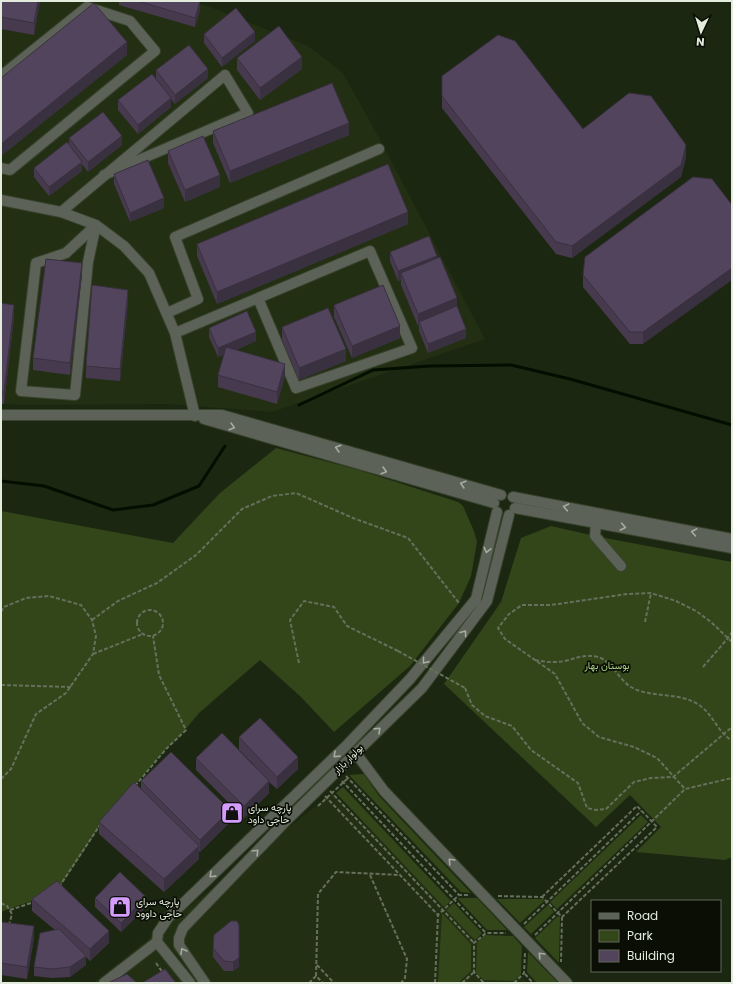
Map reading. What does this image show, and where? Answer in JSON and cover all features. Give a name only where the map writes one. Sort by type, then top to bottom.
[{"type":"street","points":[[1,76],[87,7],[130,20],[155,50],[10,170],[1,168]]},
{"type":"street","points":[[61,212],[104,175],[225,75],[248,113],[104,175]]},
{"type":"street","points":[[167,314],[198,299],[175,237],[379,149]]},
{"type":"street","points":[[1,200],[61,212],[96,225],[124,246],[149,273],[175,333],[195,416]]},
{"type":"street","points":[[96,225],[88,262],[75,395],[21,391],[36,263],[66,253],[96,225]]},
{"type":"street","points":[[175,333],[258,298],[370,251],[412,348],[296,388],[258,298]]},
{"type":"street","points":[[1,415],[222,415],[501,495],[505,494],[513,497],[732,539]]},
{"type":"street","points":[[195,416],[496,508],[502,516],[512,512],[596,522],[732,548]]},
{"type":"street","points":[[190,983],[157,942],[158,933],[168,918],[348,744],[410,679],[476,598],[496,508],[495,500],[501,495]]},
{"type":"street","points":[[512,512],[515,500],[513,497]]},
{"type":"street","name":"بولوار بازار","points":[[205,983],[179,945],[179,938],[183,928],[355,752],[422,688],[487,602],[512,512]]},
{"type":"street","points":[[596,522],[595,536],[621,566]]},
{"type":"street","points":[[355,752],[384,791],[568,983]]},
{"type":"street","points":[[104,983],[157,942]]},
{"type":"path","points":[[92,620],[118,601],[157,583],[196,555],[242,509],[272,496],[296,493],[353,518],[408,538],[460,603]]},
{"type":"path","points":[[645,622],[651,593]]},
{"type":"path","points":[[685,789],[657,758],[634,747],[599,737],[582,724],[555,674],[505,639],[498,628],[509,614],[522,606],[550,605],[651,593],[676,600],[696,611],[711,622],[732,642]]},
{"type":"path","points":[[1,612],[4,607],[26,598],[49,596],[81,605],[92,620],[96,636],[93,654],[66,693],[36,714],[11,769],[1,779]]},
{"type":"path","points":[[299,663],[290,620],[304,601],[334,607],[347,626],[465,688],[472,705],[485,716],[512,726],[531,750],[578,783],[586,808],[596,810],[606,809],[634,782],[651,778],[673,777],[732,727]]},
{"type":"path","points":[[93,654],[143,634],[153,636],[161,631],[164,622],[160,614],[152,610],[144,611],[138,618],[137,627],[143,634]]},
{"type":"path","points":[[703,667],[732,632]]},
{"type":"path","points":[[132,790],[166,749],[186,730],[160,675],[153,636]]},
{"type":"path","points":[[533,659],[549,663],[565,661],[584,655],[599,657],[609,663],[621,680],[633,688],[647,693],[664,694],[687,699],[700,705],[710,716],[722,734],[732,741]]},
{"type":"path","points":[[1,685],[71,687]]},
{"type":"path","points":[[345,774],[460,895]]},
{"type":"path","points":[[318,806],[348,778]]},
{"type":"path","points":[[532,937],[685,789],[732,778]]},
{"type":"path","points":[[340,779],[486,933]]},
{"type":"path","points":[[328,789],[474,943],[474,972],[484,983],[489,983]]},
{"type":"path","points":[[323,794],[438,915]]},
{"type":"path","points":[[542,897],[637,806],[657,826],[562,917]]},
{"type":"path","points":[[522,926],[641,811]]},
{"type":"path","points":[[57,889],[64,881],[102,823]]},
{"type":"path","points":[[309,983],[316,976],[318,894],[336,872],[370,875],[400,875]]},
{"type":"path","points":[[370,875],[407,959],[405,978],[401,983]]},
{"type":"path","points":[[435,983],[438,915],[460,895],[475,895]]},
{"type":"path","points":[[493,896],[542,897],[558,912],[562,917],[561,967]]},
{"type":"path","points":[[10,910],[38,900]]},
{"type":"path","points":[[1,903],[10,910],[12,918],[8,926]]},
{"type":"path","points":[[474,943],[486,933],[511,933]]},
{"type":"path","points":[[514,983],[524,973],[525,948]]},
{"type":"path","points":[[156,963],[168,978]]},
{"type":"path","points":[[317,965],[334,983]]},
{"type":"path","points":[[462,983],[474,972]]},
{"type":"path","points":[[524,973],[533,983]]},
{"type":"path","points":[[316,976],[323,983]]},
{"type":"shaded area","points":[[1,1],[190,1],[213,8],[308,46],[343,73],[485,339],[272,412],[169,404],[20,405],[1,403]]},
{"type":"shaded area","points":[[332,793],[528,983],[93,983]]},
{"type":"green space","points":[[276,448],[359,470],[458,502],[463,506],[477,542],[471,576],[459,603],[410,666],[334,732],[301,697],[260,660],[199,713],[179,737],[166,749],[102,823],[64,881],[54,893],[1,912],[1,511],[173,543],[220,493]]},
{"type":"green space","name":"بوستان بهار","points":[[551,526],[595,536],[732,562],[732,857],[725,860],[636,852],[661,827],[630,795],[596,827],[444,684],[501,602],[521,538]]},
{"type":"green space","points":[[364,774],[379,796],[471,893],[461,892],[349,775]]},
{"type":"green space","points":[[343,787],[451,901],[444,907],[336,793]]},
{"type":"green space","points":[[641,815],[648,822],[557,909],[550,902]]},
{"type":"green space","points":[[477,898],[507,930],[487,930],[458,899]]},
{"type":"green space","points":[[497,899],[543,899],[544,901],[520,923]]},
{"type":"green space","points":[[454,903],[482,933],[475,940],[446,910]]},
{"type":"green space","points":[[548,905],[554,912],[531,934],[524,927]]},
{"type":"green space","points":[[442,913],[471,944],[471,971],[458,983],[438,983]]},
{"type":"green space","points":[[558,916],[560,917],[559,963],[535,938]]},
{"type":"green space","points":[[485,935],[513,936],[522,946],[521,974],[514,981],[484,980],[476,973],[477,942]]},
{"type":"green space","points":[[528,952],[558,983],[537,983],[527,972]]},
{"type":"building","points":[[1,1],[38,1],[34,23],[1,17]]},
{"type":"building","points":[[138,1],[200,1],[195,18]]},
{"type":"building","points":[[94,3],[127,42],[1,144],[1,78]]},
{"type":"building","points":[[236,8],[255,32],[222,58],[204,34]]},
{"type":"building","points":[[279,26],[302,57],[260,88],[237,58]]},
{"type":"building","points":[[498,35],[515,41],[583,129],[629,93],[651,96],[686,145],[681,165],[572,246],[556,242],[442,96],[442,76]]},
{"type":"building","points":[[189,45],[208,69],[175,95],[156,70]]},
{"type":"building","points":[[152,74],[171,98],[138,125],[118,100]]},
{"type":"building","points":[[332,83],[349,123],[230,171],[213,131]]},
{"type":"building","points":[[103,112],[122,136],[88,162],[69,138]]},
{"type":"building","points":[[203,136],[220,175],[185,190],[168,151]]},
{"type":"building","points":[[67,142],[82,162],[49,187],[34,168]]},
{"type":"building","points":[[148,160],[164,198],[130,213],[114,174]]},
{"type":"building","points":[[388,164],[408,212],[217,292],[197,244]]},
{"type":"building","points":[[693,177],[712,179],[732,205],[732,268],[643,332],[630,332],[583,275],[585,257]]},
{"type":"building","points":[[429,236],[437,256],[398,271],[390,252]]},
{"type":"building","points":[[440,257],[457,298],[418,314],[401,273]]},
{"type":"building","points":[[46,259],[82,263],[70,363],[33,358]]},
{"type":"building","points":[[92,285],[128,290],[120,369],[86,366]]},
{"type":"building","points":[[383,285],[400,326],[352,346],[334,305]]},
{"type":"building","points":[[1,303],[14,305],[4,392],[1,392]]},
{"type":"building","points":[[457,306],[466,329],[428,344],[419,322]]},
{"type":"building","points":[[328,308],[346,349],[299,368],[282,327]]},
{"type":"building","points":[[247,311],[256,332],[218,348],[209,328]]},
{"type":"building","points":[[226,347],[285,364],[277,392],[218,375]]},
{"type":"building","points":[[260,718],[298,757],[277,777],[239,737]]},
{"type":"building","points":[[222,733],[269,781],[244,806],[196,758]]},
{"type":"building","points":[[171,752],[230,810],[200,840],[141,781]]},
{"type":"building","points":[[134,782],[199,846],[164,879],[99,822]]},
{"type":"building","name":"پارچه سرای حاجی داوود","points":[[120,872],[146,897],[121,923],[95,898]]},
{"type":"building","points":[[57,881],[109,931],[90,949],[32,899]]},
{"type":"building","points":[[231,921],[237,921],[239,925],[239,958],[233,962],[224,961],[213,948],[214,935]]},
{"type":"building","points":[[1,922],[34,926],[27,967],[1,963]]},
{"type":"building","points":[[59,929],[86,956],[70,967],[52,969],[34,967],[40,933]]},
{"type":"building","points":[[165,969],[176,983],[142,983]]},
{"type":"building","points":[[127,974],[137,983],[108,983]]},
{"type":"waterway","points":[[299,405],[373,370],[430,366],[511,365],[570,379],[732,425]]},
{"type":"waterway","points":[[1,481],[44,486],[113,510],[153,505],[199,486],[225,446]]},
{"type":"place","name":"پارچه سرای حاجی داود","points":[[232,813]]},
{"type":"place","name":"پارچه سرای حاجی داوود","points":[[120,907]]}]
